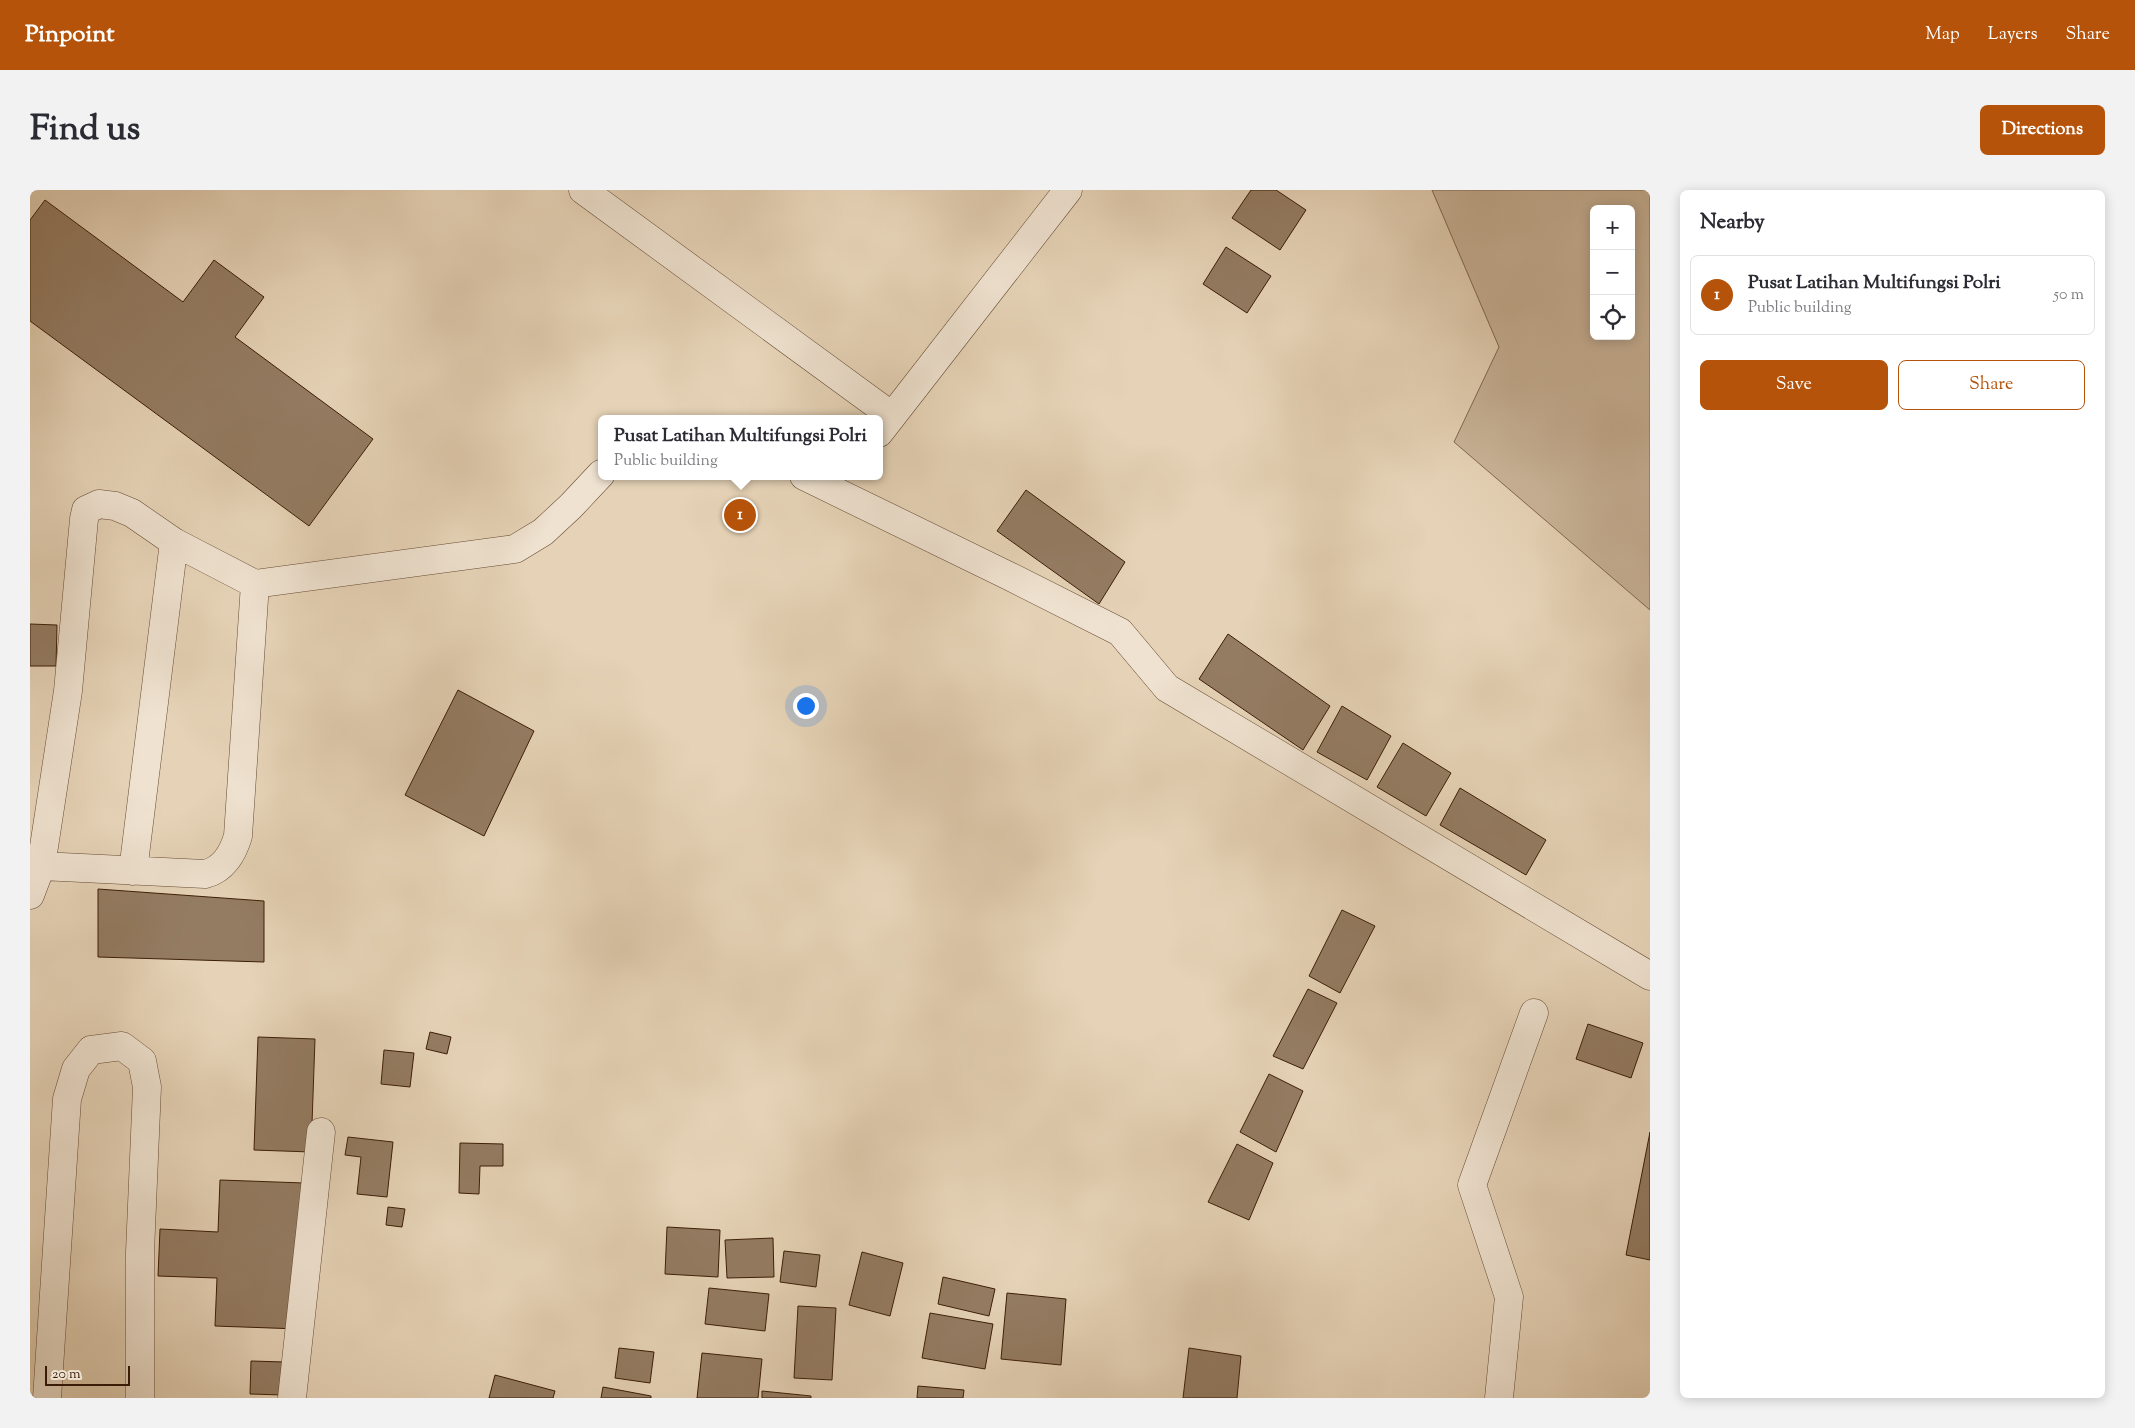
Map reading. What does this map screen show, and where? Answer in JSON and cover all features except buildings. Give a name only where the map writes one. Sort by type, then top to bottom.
[{"type":"street","points":[[583,190],[872,415]]},
{"type":"street","points":[[885,425],[1068,190]]},
{"type":"street","points":[[30,894],[41,866],[68,691],[86,510],[99,504],[116,506],[132,513],[174,542],[255,584],[515,549],[543,532],[598,477]]},
{"type":"street","points":[[825,480],[840,483],[1120,632],[1167,688],[1650,976]]},
{"type":"street","points":[[133,871],[174,542]]},
{"type":"street","points":[[41,866],[205,874],[214,872],[234,850],[238,836],[255,584]]},
{"type":"street","points":[[1499,1398],[1509,1297],[1472,1185],[1534,1013]]},
{"type":"street","points":[[47,1398],[67,1098],[76,1069],[91,1050],[122,1046],[142,1061],[147,1087],[140,1252],[140,1398]]},
{"type":"street","points":[[292,1398],[321,1132]]},
{"type":"shaded area","points":[[1432,190],[1650,190],[1650,610],[1454,442],[1499,347]]},
{"type":"place","name":"Pusat Latihan Multifungsi Polri","points":[[740,515]]}]
